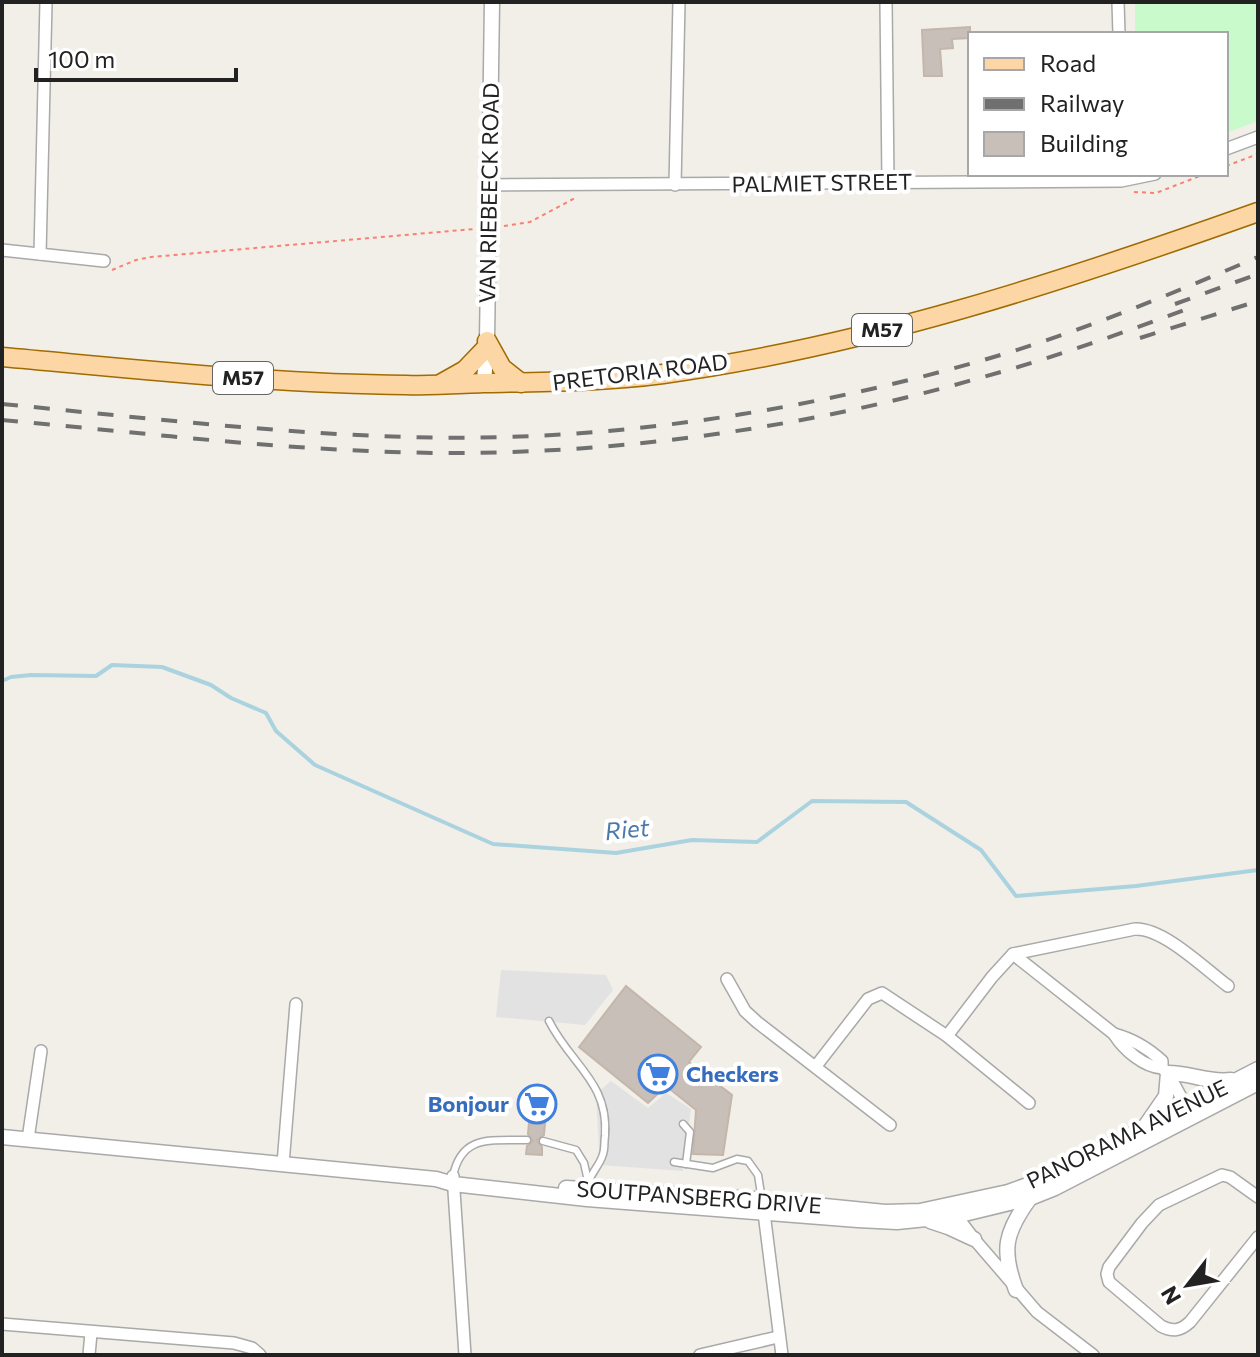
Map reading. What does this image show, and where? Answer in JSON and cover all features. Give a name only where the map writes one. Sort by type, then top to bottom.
[{"type":"main road","name":"PRETORIA ROAD","points":[[2,357],[220,377],[333,383],[564,383],[663,374],[765,356],[862,334],[1027,290],[1258,212]]},
{"type":"main road","points":[[440,384],[465,370],[487,344],[502,368],[521,383]]},
{"type":"street","points":[[40,254],[46,2]]},
{"type":"street","name":"VAN RIEBEECK ROAD","points":[[484,383],[492,2]]},
{"type":"street","points":[[675,185],[679,2]]},
{"type":"street","points":[[886,2],[888,181]]},
{"type":"street","points":[[1118,2],[1119,32]]},
{"type":"street","points":[[1228,148],[1258,137]]},
{"type":"street","name":"PALMIET STREET","points":[[488,185],[1121,177]]},
{"type":"street","points":[[2,250],[105,266]]},
{"type":"street","points":[[947,1036],[1013,954],[1145,928],[1160,935],[1228,986]]},
{"type":"street","points":[[1013,954],[1114,1034],[1149,1049],[1162,1061],[1189,1112]]},
{"type":"street","points":[[727,979],[745,1011],[890,1125]]},
{"type":"street","points":[[816,1066],[868,999],[875,994],[889,995],[947,1036],[1029,1103]]},
{"type":"street","points":[[283,1164],[296,1004]]},
{"type":"street","points":[[28,1139],[41,1051]]},
{"type":"street","name":"PANORAMA AVENUE","points":[[952,1210],[1030,1198],[1092,1171],[1258,1069]]},
{"type":"street","points":[[1165,1070],[1187,1073],[1207,1081],[1238,1079]]},
{"type":"street","points":[[1143,1128],[1166,1096],[1165,1070]]},
{"type":"street","name":"PANORAMA AVENUE","points":[[952,1210],[1039,1181],[1143,1128],[1258,1083]]},
{"type":"street","name":"SOUTPANSBERG DRIVE","points":[[2,1137],[436,1179],[764,1206],[881,1221],[923,1219],[952,1210]]},
{"type":"street","points":[[1258,1197],[1230,1177],[1222,1175],[1159,1205],[1109,1267],[1109,1282],[1161,1326],[1171,1331],[1181,1329],[1190,1322],[1258,1237]]},
{"type":"street","points":[[453,1180],[465,1355]]},
{"type":"street","points":[[1016,1290],[1006,1256],[1007,1242],[1011,1228],[1030,1198]]},
{"type":"street","points":[[764,1206],[782,1355]]},
{"type":"street","name":"SOUTPANSBERG DRIVE","points":[[764,1206],[885,1212],[952,1210]]},
{"type":"street","points":[[952,1210],[1037,1312],[1093,1355]]},
{"type":"street","points":[[923,1219],[974,1239]]},
{"type":"street","points":[[2,1324],[234,1343],[252,1348],[260,1355]]},
{"type":"street","points":[[89,1355],[91,1333]]},
{"type":"street","points":[[700,1355],[778,1337]]},
{"type":"lane","points":[[549,1021],[598,1091],[604,1105],[603,1155],[587,1190]]},
{"type":"lane","points":[[683,1124],[690,1132],[686,1164]]},
{"type":"lane","points":[[453,1180],[457,1158],[467,1148],[486,1142],[527,1140]]},
{"type":"lane","points":[[543,1141],[576,1150],[584,1163],[587,1190]]},
{"type":"lane","points":[[674,1162],[713,1168],[737,1159],[748,1161],[756,1170],[764,1206]]},
{"type":"path","points":[[1228,165],[1258,154]]},
{"type":"path","points":[[1131,192],[1156,193],[1200,176]]},
{"type":"path","points":[[105,266],[151,257],[530,222],[577,197]]},
{"type":"green space","points":[[1135,2],[1258,2],[1258,121],[1228,132],[1228,32],[1135,32]]},
{"type":"shaded area","points":[[501,970],[606,975],[613,990],[585,1025],[496,1017]]},
{"type":"shaded area","points":[[611,1081],[648,1108],[666,1093],[691,1109],[683,1171],[600,1165],[596,1094]]},
{"type":"building","points":[[970,27],[968,38],[952,39],[953,48],[940,49],[942,76],[924,76],[922,30]]},
{"type":"building","name":"Checkers","points":[[626,986],[701,1047],[689,1062],[732,1095],[723,1155],[693,1154],[696,1110],[666,1086],[648,1103],[579,1047]]},
{"type":"building","points":[[530,1111],[546,1112],[544,1135],[537,1140],[542,1147],[542,1155],[526,1154],[527,1146],[533,1141],[528,1134]]},
{"type":"waterway","name":"Riet","points":[[2,681],[31,675],[96,676],[112,665],[162,667],[211,685],[231,698],[266,713],[276,731],[315,765],[493,844],[616,853],[692,840],[757,842],[812,801],[906,802],[981,850],[1016,896],[1136,886],[1258,870]]},
{"type":"railway","points":[[2,404],[356,435],[480,438],[626,429],[772,409],[845,395],[987,359],[1090,325],[1258,257]]},
{"type":"railway","points":[[1175,304],[1258,274]]},
{"type":"railway","points":[[1140,338],[1258,301]]},
{"type":"railway","points":[[2,420],[235,442],[410,452],[533,451],[663,441],[793,422],[920,394],[1035,362],[1190,308]]},
{"type":"place","name":"Checkers","points":[[658,1074]]},
{"type":"place","name":"Bonjour","points":[[537,1104]]}]
